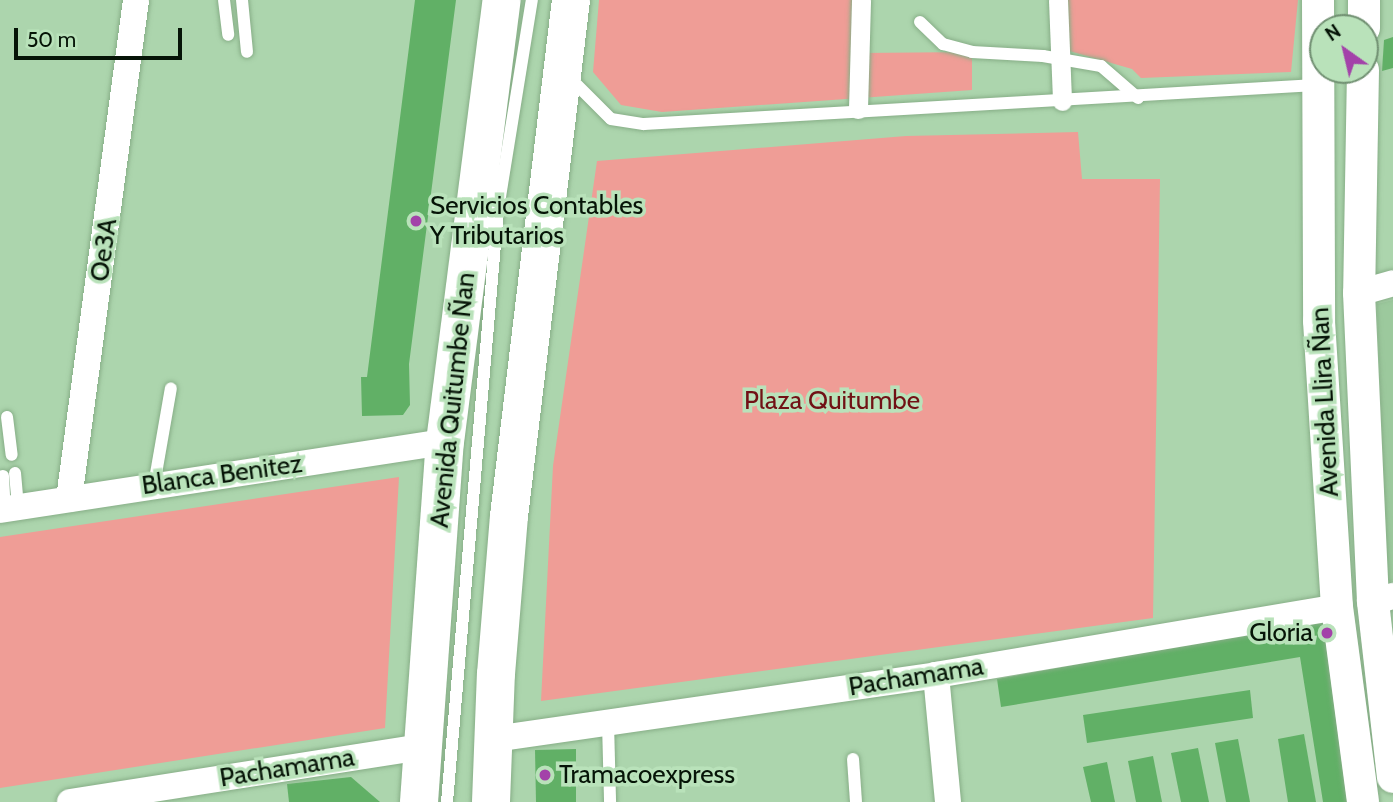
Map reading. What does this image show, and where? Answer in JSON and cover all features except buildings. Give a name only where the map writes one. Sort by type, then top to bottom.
[{"type":"main road","name":"Avenida Quitumbe Ñan","points":[[419,802],[445,442],[502,0]]},
{"type":"main road","points":[[491,802],[509,516],[571,0]]},
{"type":"street","name":"Oe3A","points":[[69,499],[136,0]]},
{"type":"street","points":[[858,109],[861,0]]},
{"type":"street","points":[[1058,0],[1062,101]]},
{"type":"street","name":"Avenida Llira Ñan","points":[[1318,0],[1319,321],[1337,607],[1363,802]]},
{"type":"street","name":"Avenida Llira Ñan","points":[[1363,84],[1359,293],[1383,599],[1393,777]]},
{"type":"street","points":[[1359,293],[1393,283]]},
{"type":"street","name":"Blanca Benitez","points":[[8,509],[445,442]]},
{"type":"street","name":"Pachamama","points":[[494,739],[936,676],[1337,607]]},
{"type":"street","points":[[936,676],[948,802]]},
{"type":"street","name":"Pachamama","points":[[70,802],[421,747]]},
{"type":"lane","points":[[224,0],[228,35]]},
{"type":"lane","points":[[242,0],[247,52]]},
{"type":"lane","points":[[447,802],[498,209],[532,0]]},
{"type":"lane","points":[[920,22],[943,44],[972,52],[1059,59],[1101,66],[1138,97]]},
{"type":"lane","points":[[563,70],[596,107],[618,121],[644,124],[858,109],[1062,101],[1317,85]]},
{"type":"lane","points":[[154,485],[171,388]]},
{"type":"lane","points":[[8,417],[12,455]]},
{"type":"lane","points":[[8,509],[9,474]]},
{"type":"lane","points":[[608,723],[610,802]]},
{"type":"lane","points":[[853,759],[856,802]]},
{"type":"shaded area","points":[[1393,300],[1393,580],[1387,582],[1377,304]]},
{"type":"green space","points":[[599,0],[859,0],[860,53],[972,52],[972,90],[662,112],[621,105],[593,72]]},
{"type":"green space","points":[[1058,0],[1298,0],[1291,72],[1141,78],[1132,69],[1059,48]]},
{"type":"green space","name":"Plaza Quitumbe","points":[[1078,132],[1082,179],[1160,179],[1153,618],[541,701],[553,466],[597,161],[906,136]]},
{"type":"green space","points":[[399,477],[385,728],[0,788],[0,537]]},
{"type":"place","name":"Servicios Contables Y Tributarios","points":[[416,221]]},
{"type":"place","name":"Gloria","points":[[1327,633]]},
{"type":"place","name":"Tramacoexpress","points":[[545,775]]}]
